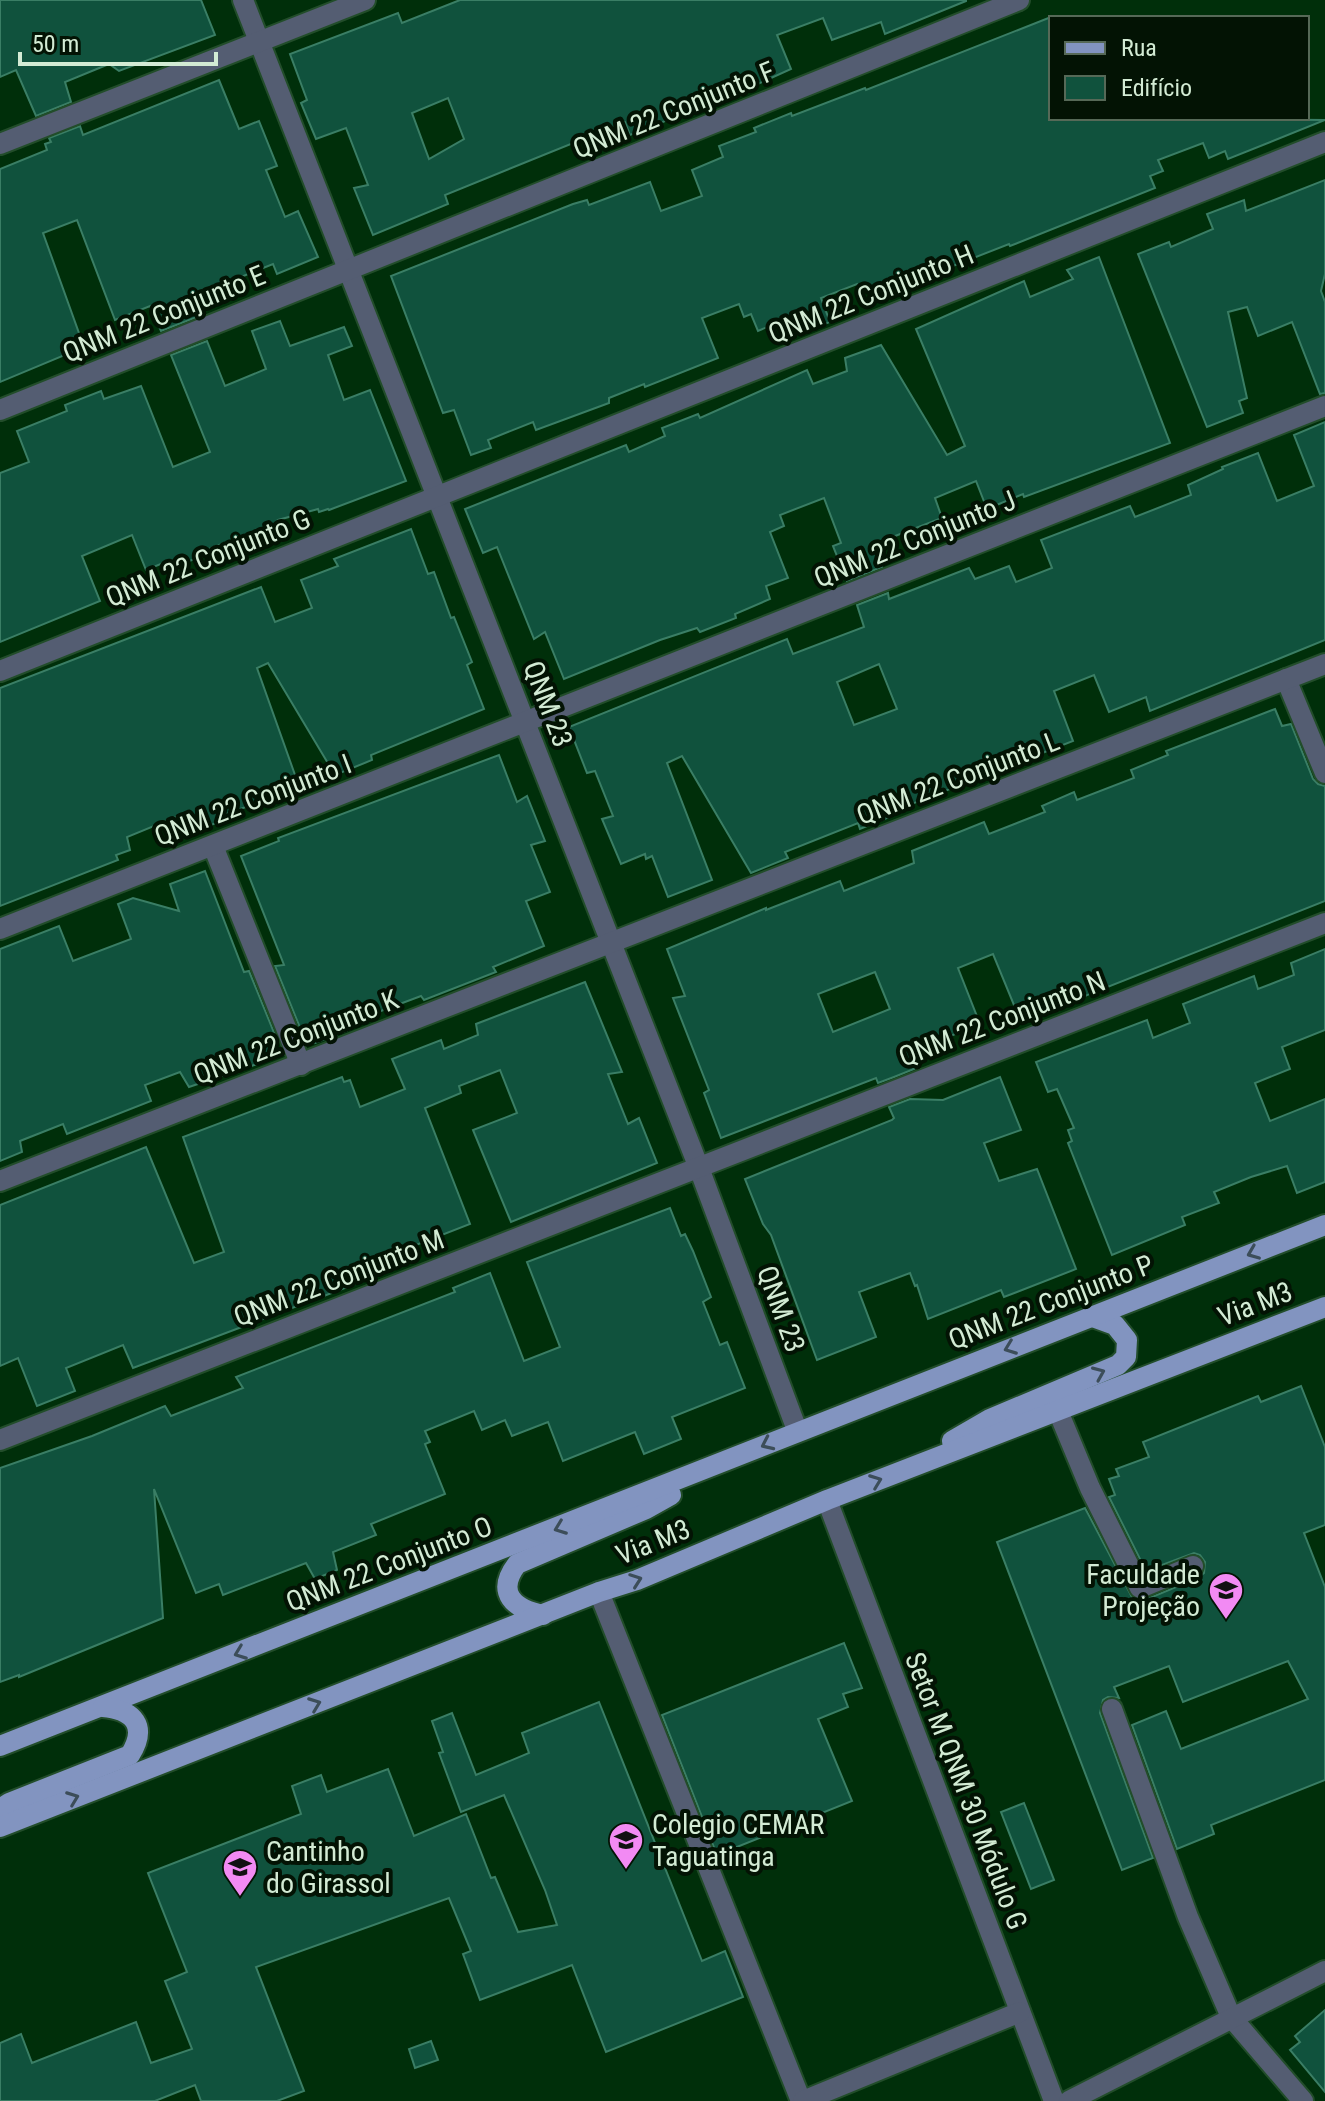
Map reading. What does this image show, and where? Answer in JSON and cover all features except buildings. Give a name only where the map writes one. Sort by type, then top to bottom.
[{"type":"main road","name":"QNM 22 Conjunto P","points":[[797,1430],[1325,1225]]},
{"type":"main road","name":"Via M3","points":[[0,1827],[599,1592],[637,1580],[827,1500],[1325,1307]]},
{"type":"main road","points":[[904,1470],[990,1419],[1118,1365],[1126,1357],[1127,1340],[1115,1325],[1093,1317]]},
{"type":"main road","name":"QNM 22 Conjunto O","points":[[0,1746],[737,1458],[797,1430]]},
{"type":"main road","points":[[543,1615],[519,1608],[510,1595],[509,1579],[517,1564],[646,1509],[737,1458]]},
{"type":"main road","points":[[0,1809],[130,1755],[137,1740],[137,1723],[118,1708],[103,1707]]},
{"type":"street","name":"QNM 23","points":[[243,0],[699,1168],[797,1430]]},
{"type":"street","points":[[0,144],[365,0]]},
{"type":"street","name":"QNM 22 Conjunto F","points":[[349,271],[1019,0]]},
{"type":"street","name":"QNM 22 Conjunto H","points":[[437,498],[1325,142]]},
{"type":"street","name":"QNM 22 Conjunto E","points":[[0,410],[349,271]]},
{"type":"street","name":"QNM 22 Conjunto J","points":[[526,724],[1325,406]]},
{"type":"street","name":"QNM 22 Conjunto G","points":[[0,671],[437,498]]},
{"type":"street","name":"QNM 22 Conjunto L","points":[[612,944],[1325,664]]},
{"type":"street","points":[[1286,679],[1325,773]]},
{"type":"street","name":"QNM 22 Conjunto I","points":[[0,929],[526,724]]},
{"type":"street","points":[[213,846],[301,1065]]},
{"type":"street","name":"QNM 22 Conjunto N","points":[[699,1168],[1325,923]]},
{"type":"street","name":"QNM 22 Conjunto K","points":[[0,1181],[612,944]]},
{"type":"street","name":"QNM 22 Conjunto M","points":[[0,1440],[699,1168]]},
{"type":"street","points":[[1058,1411],[1090,1488],[1140,1588],[1193,1566]]},
{"type":"street","name":"Setor M QNM 30 Módulo G","points":[[827,1500],[1054,2101]]},
{"type":"street","points":[[599,1592],[802,2101],[1020,2012]]},
{"type":"street","points":[[1112,1709],[1188,1917],[1231,2017],[1303,2101]]},
{"type":"street","points":[[1069,2101],[1325,1971]]},
{"type":"place","name":"Faculdade Projeção","points":[[1226,1621]]},
{"type":"place","name":"Colegio CEMAR Taguatinga","points":[[626,1871]]},
{"type":"place","name":"Cantinho do Girassol","points":[[240,1898]]}]
